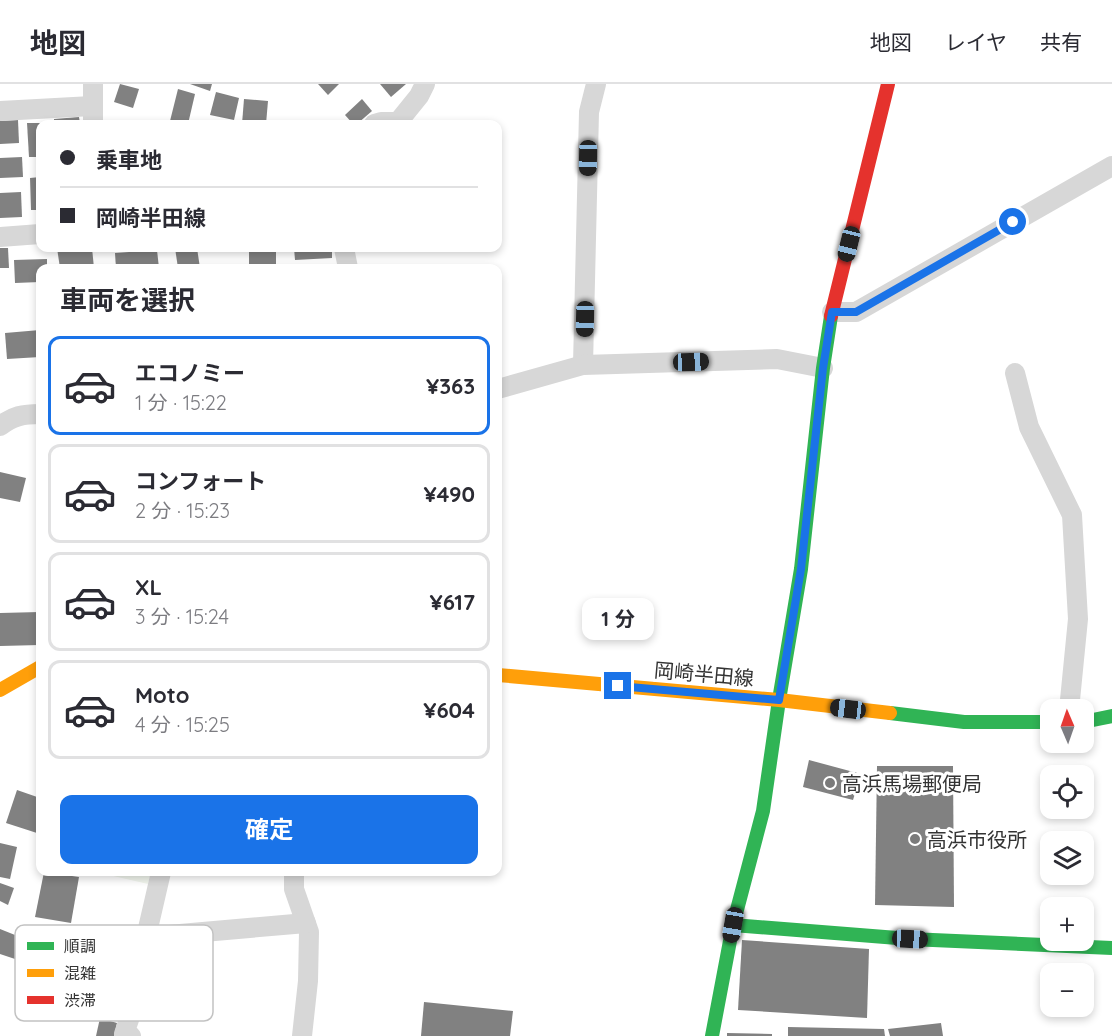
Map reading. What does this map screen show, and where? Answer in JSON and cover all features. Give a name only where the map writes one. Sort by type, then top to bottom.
[{"type":"street","points":[[0,111],[92,115],[93,84]]},
{"type":"street","points":[[400,120],[419,96],[425,84]]},
{"type":"street","points":[[584,365],[589,112],[596,84]]},
{"type":"street","points":[[712,1036],[733,925],[763,811],[801,569],[823,368],[832,312],[888,84]]},
{"type":"street","points":[[832,312],[856,312],[1112,166]]},
{"type":"street","points":[[0,237],[36,234]]},
{"type":"street","points":[[502,388],[584,365],[777,359],[823,368]]},
{"type":"street","points":[[1015,373],[1029,427],[1072,515],[1078,619],[1070,699]]},
{"type":"street","points":[[0,426],[11,418],[36,414]]},
{"type":"street","points":[[0,690],[36,669]]},
{"type":"street","name":"岡崎半田線","points":[[502,675],[779,700],[964,722],[1040,722]]},
{"type":"street","points":[[1094,720],[1112,716]]},
{"type":"street","points":[[149,925],[160,876]]},
{"type":"street","points":[[294,876],[294,889],[309,932],[309,981],[302,1036]]},
{"type":"street","points":[[213,931],[306,923]]},
{"type":"street","points":[[733,925],[910,939],[1112,948]]},
{"type":"street","points":[[128,1021],[124,1034],[131,1036]]},
{"type":"shaded area","points":[[113,876],[150,876],[148,884]]},
{"type":"building","points":[[120,84],[139,89],[133,108],[114,102]]},
{"type":"building","points":[[190,84],[212,84],[210,91]]},
{"type":"building","points":[[318,84],[339,84],[328,95]]},
{"type":"building","points":[[380,84],[406,84],[391,97]]},
{"type":"building","points":[[178,89],[195,94],[189,120],[170,120]]},
{"type":"building","points":[[216,92],[239,98],[234,120],[210,115]]},
{"type":"building","points":[[244,99],[268,101],[266,120],[242,120]]},
{"type":"building","points":[[362,99],[372,111],[362,120],[349,120],[345,115]]},
{"type":"building","points":[[79,117],[79,120],[54,120]]},
{"type":"building","points":[[18,120],[19,143],[0,144],[0,121]]},
{"type":"building","points":[[27,123],[36,123],[36,157],[29,157]]},
{"type":"building","points":[[22,157],[23,177],[0,178],[0,158]]},
{"type":"building","points":[[36,177],[36,210],[31,210],[30,178]]},
{"type":"building","points":[[21,192],[22,217],[0,218],[0,193]]},
{"type":"building","points":[[0,248],[8,248],[9,268],[0,268]]},
{"type":"building","points":[[58,252],[92,252],[94,264],[59,264]]},
{"type":"building","points":[[157,252],[159,264],[116,264],[115,253]]},
{"type":"building","points":[[176,252],[198,252],[199,264],[177,264]]},
{"type":"building","points":[[249,252],[276,252],[276,264],[249,264]]},
{"type":"building","points":[[294,252],[332,252],[332,258],[295,260]]},
{"type":"building","points":[[47,259],[47,264],[36,264],[36,282],[15,283],[14,260]]},
{"type":"building","points":[[36,330],[36,357],[7,359],[5,333]]},
{"type":"building","points":[[0,472],[26,478],[20,502],[0,498]]},
{"type":"building","points":[[36,612],[36,645],[0,646],[0,613]]},
{"type":"building","points":[[809,760],[861,774],[853,800],[803,787]]},
{"type":"building","points":[[877,766],[953,766],[954,907],[875,905]]},
{"type":"building","points":[[17,790],[36,797],[36,833],[6,823]]},
{"type":"building","points":[[0,843],[17,847],[10,879],[0,877]]},
{"type":"building","points":[[43,876],[79,877],[71,923],[35,917]]},
{"type":"building","points":[[0,883],[14,888],[8,905],[0,901]]},
{"type":"building","points":[[0,929],[15,935],[15,959],[0,954]]},
{"type":"building","points":[[742,940],[869,949],[867,1018],[738,1010]]},
{"type":"building","points":[[424,1002],[513,1011],[510,1036],[421,1036]]},
{"type":"building","points":[[99,1021],[117,1023],[114,1036],[96,1036]]},
{"type":"building","points":[[941,1023],[943,1036],[890,1036],[888,1029]]},
{"type":"building","points":[[788,1027],[884,1029],[885,1036],[788,1036]]},
{"type":"building","points":[[727,1033],[772,1034],[772,1036],[727,1036]]},
{"type":"traffic: fast","points":[[712,1036],[733,925],[763,811],[801,569],[823,368],[831,316]]},
{"type":"traffic: fast","points":[[890,713],[964,722],[1040,722]]},
{"type":"traffic: fast","points":[[1094,720],[1112,716]]},
{"type":"traffic: fast","points":[[733,925],[910,939],[1112,948]]},
{"type":"traffic: slow","points":[[0,690],[36,669]]},
{"type":"traffic: slow","points":[[502,675],[779,700],[890,713]]},
{"type":"traffic: jam","points":[[831,316],[888,84]]},
{"type":"place","name":"高浜馬場郵便局","points":[[830,783]]},
{"type":"place","name":"高浜市役所","points":[[915,839]]},
{"type":"route","points":[[618,686],[779,700],[801,569],[823,368],[832,312],[856,312],[1013,222]]}]
